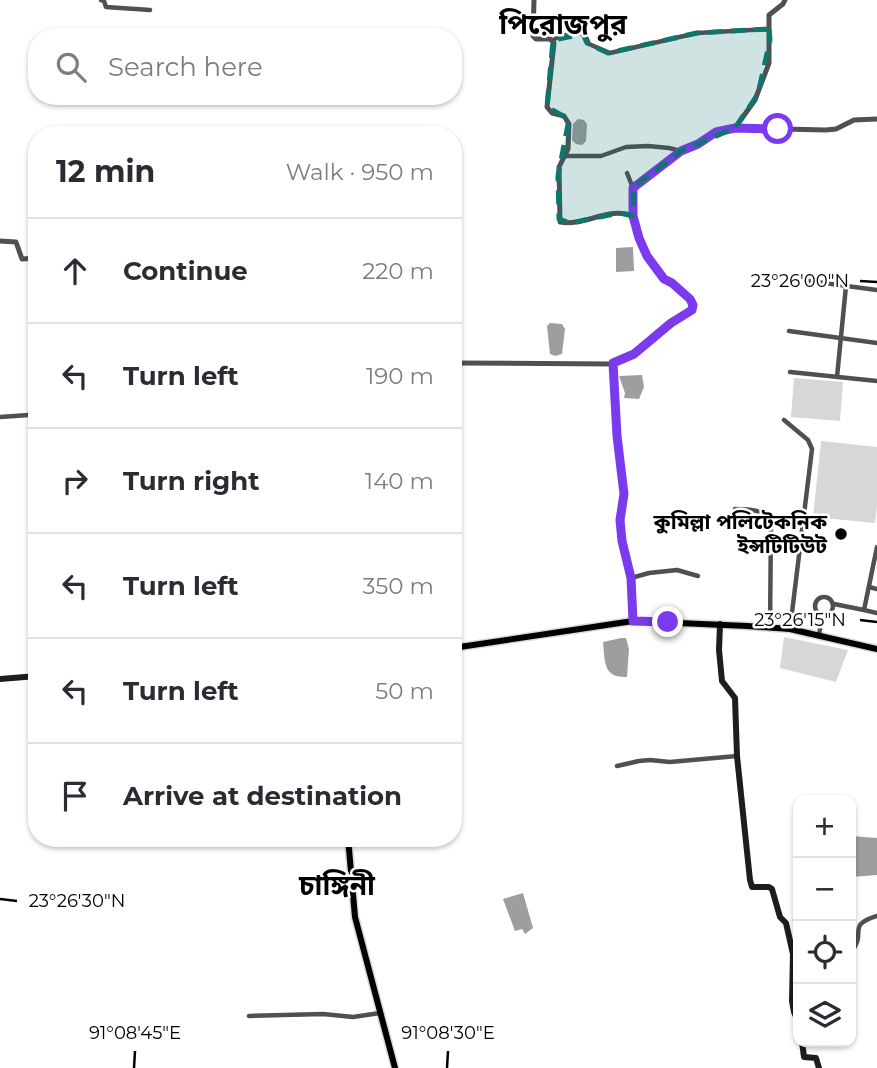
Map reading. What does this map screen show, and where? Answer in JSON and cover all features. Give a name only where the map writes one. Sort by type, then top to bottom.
[{"type":"main road","points":[[462,647],[633,621],[790,629],[877,649]]},
{"type":"main road","points":[[719,624],[722,681],[736,698],[737,756],[751,884],[755,888],[771,887],[774,891],[780,917],[786,923],[793,947]]},
{"type":"main road","points":[[0,679],[28,677]]},
{"type":"main road","points":[[349,847],[355,917],[395,1068]]},
{"type":"main road","points":[[793,985],[793,1006]]},
{"type":"main road","points":[[803,1047],[804,1057],[816,1058],[818,1068]]},
{"type":"street","points":[[101,0],[106,7],[150,10]]},
{"type":"street","points":[[534,0],[533,36],[536,39],[553,40],[568,34],[583,34],[589,44],[610,53],[697,33],[769,29]]},
{"type":"street","points":[[735,128],[755,100],[769,63],[769,15],[785,0]]},
{"type":"street","points":[[553,40],[555,47],[547,107],[552,113],[564,116],[569,124],[568,149],[559,167],[560,222],[570,223],[620,213],[633,216]]},
{"type":"street","points":[[633,188],[681,151],[716,132],[735,128],[826,130],[836,129],[855,120],[877,119]]},
{"type":"street","points":[[565,156],[601,156],[626,147],[648,146],[681,151]]},
{"type":"street","points":[[462,363],[613,363],[634,354],[671,323],[692,310],[690,299],[664,279],[650,262],[633,216],[633,188],[626,173]]},
{"type":"street","points":[[0,241],[16,242],[22,259],[28,259]]},
{"type":"street","points":[[802,280],[877,290]]},
{"type":"street","points":[[837,377],[846,286]]},
{"type":"street","points":[[789,331],[877,344]]},
{"type":"street","points":[[613,363],[617,436],[624,494],[620,520],[631,578],[633,621]]},
{"type":"street","points":[[790,372],[877,382]]},
{"type":"street","points":[[0,417],[28,415]]},
{"type":"street","points":[[785,420],[808,440],[812,449],[790,629]]},
{"type":"street","points":[[735,509],[758,511],[767,516],[771,525],[770,627]]},
{"type":"street","points":[[864,610],[877,547]]},
{"type":"street","points":[[631,578],[677,570],[698,576]]},
{"type":"street","points":[[869,587],[877,589]]},
{"type":"street","points":[[834,604],[830,613],[822,615],[816,612],[815,602],[819,597],[825,596],[834,604],[877,613]]},
{"type":"street","points":[[819,635],[822,615]]},
{"type":"street","points":[[617,766],[650,760],[670,762],[737,756]]},
{"type":"street","points":[[856,945],[860,923],[877,916]]},
{"type":"street","points":[[248,1016],[323,1014],[353,1017],[380,1013]]},
{"type":"highlighted area","points":[[769,29],[770,40],[758,94],[735,128],[681,151],[634,187],[633,216],[620,213],[570,223],[559,219],[558,176],[569,119],[547,107],[553,40],[583,34],[587,43],[608,53],[697,33]]},
{"type":"shaded area","points":[[578,119],[587,124],[586,141],[582,145],[572,140],[573,124]]},
{"type":"shaded area","points":[[633,247],[634,271],[616,272],[616,248]]},
{"type":"shaded area","points":[[550,323],[562,324],[565,329],[562,354],[555,356],[550,354],[547,326]]},
{"type":"shaded area","points":[[642,375],[644,387],[639,399],[624,398],[619,376]]},
{"type":"shaded area","points":[[794,378],[843,382],[840,421],[791,417]]},
{"type":"shaded area","points":[[821,441],[877,447],[875,523],[813,517]]},
{"type":"shaded area","points":[[784,637],[848,650],[836,682],[780,668]]},
{"type":"shaded area","points":[[626,638],[629,649],[627,677],[613,675],[605,662],[603,642]]},
{"type":"shaded area","points":[[856,836],[877,838],[877,875],[856,877]]},
{"type":"shaded area","points":[[523,893],[533,928],[525,934],[522,929],[515,931],[503,899]]},
{"type":"place","name":"কুমিল্লা পলিটেকনিক ইন্সটিটিউট","points":[[841,534]]},
{"type":"district","name":"পিরোজপুর","points":[[563,24]]},
{"type":"district","name":"চাঙ্গিনী","points":[[337,885]]},
{"type":"route","points":[[668,622],[633,621],[631,578],[620,520],[624,494],[617,436],[613,363],[634,354],[671,323],[692,310],[693,305],[690,299],[658,273],[647,256],[633,216],[633,188],[681,151],[716,132],[735,128],[778,129]]}]
